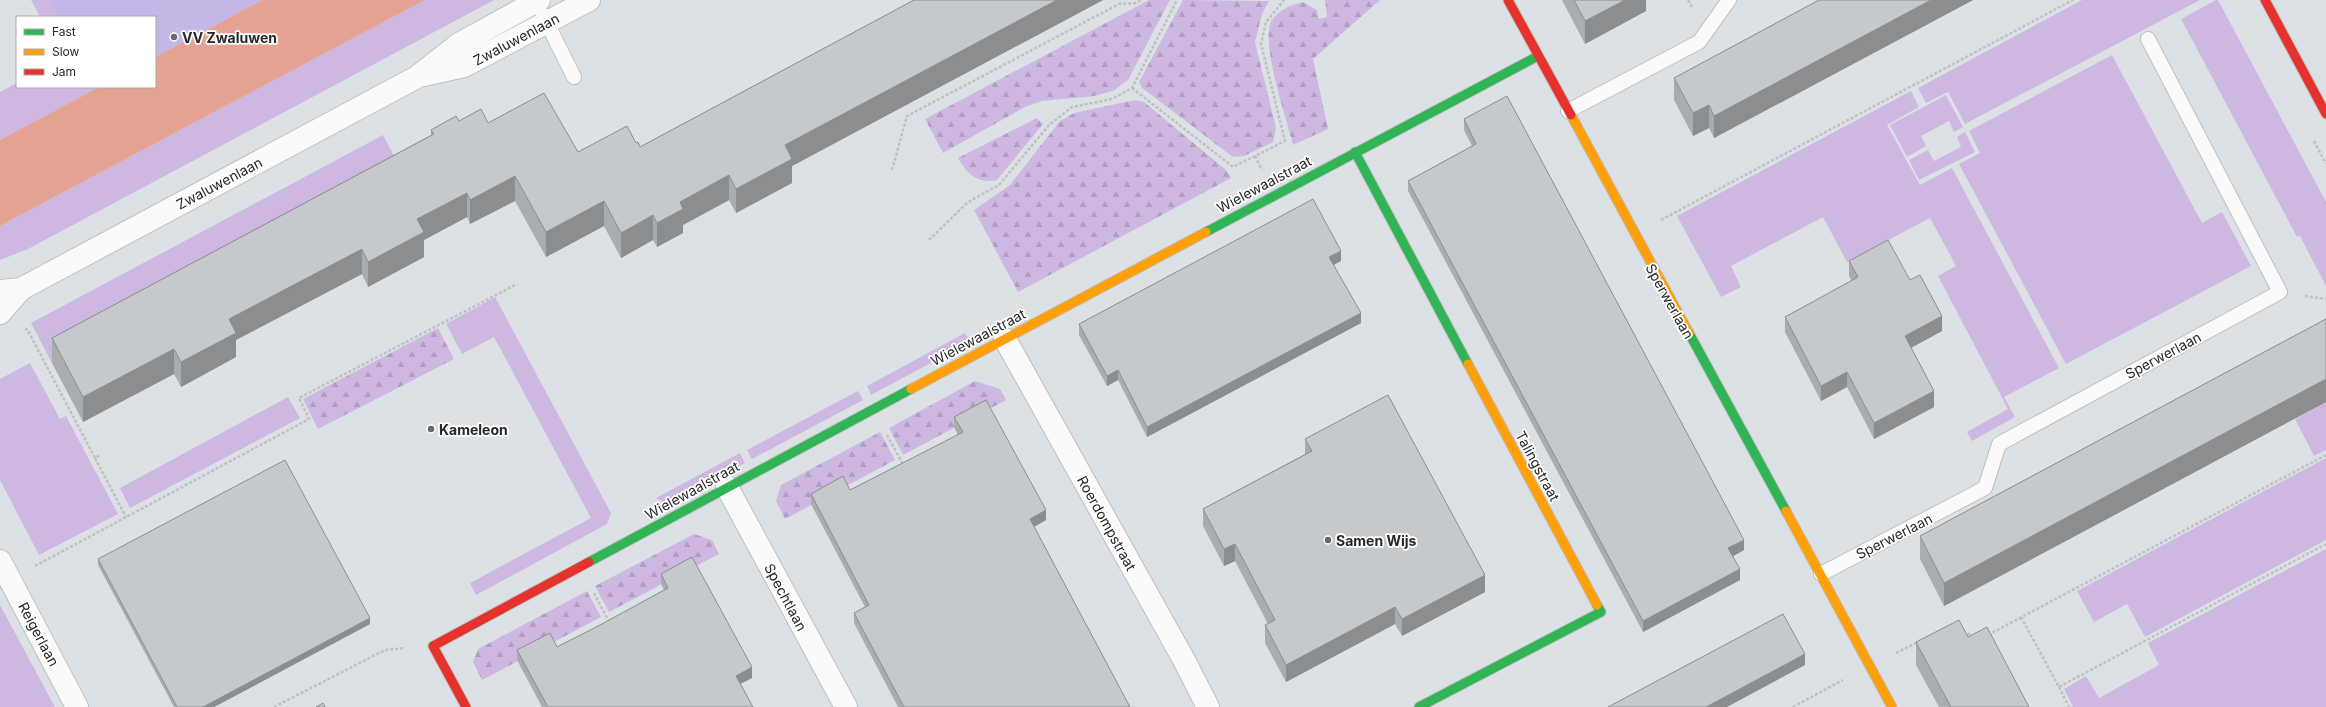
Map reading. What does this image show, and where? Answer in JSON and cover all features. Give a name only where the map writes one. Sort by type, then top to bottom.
[{"type":"street","name":"Zwaluwenlaan","points":[[417,76],[464,66],[589,0]]},
{"type":"street","name":"Sperwerlaan","points":[[1508,0],[1892,707]]},
{"type":"street","points":[[2265,0],[2326,114]]},
{"type":"street","name":"Zwaluwenlaan","points":[[0,313],[10,290],[417,76],[459,44],[538,1]]},
{"type":"street","name":"Wielewaalstraat","points":[[433,646],[873,409],[1538,56]]},
{"type":"street","name":"Talingstraat","points":[[1355,152],[1601,612],[1420,707]]},
{"type":"street","name":"Roerdompstraat","points":[[1005,339],[1184,660],[1208,707]]},
{"type":"street","name":"Spechtlaan","points":[[727,487],[846,707]]},
{"type":"street","name":"Reigerlaan","points":[[0,560],[77,707]]},
{"type":"street","points":[[433,646],[466,707]]},
{"type":"lane","points":[[1568,111],[1699,42],[1729,0]]},
{"type":"lane","points":[[538,1],[546,23],[574,77]]},
{"type":"lane","name":"Sperwerlaan","points":[[1820,574],[1985,488],[1999,444],[2280,292],[2148,39]]},
{"type":"path","points":[[892,170],[907,116],[1119,4],[1136,3],[1142,0]]},
{"type":"path","points":[[929,240],[968,202],[999,185],[1049,125],[1072,107],[1112,99],[1132,88],[1176,0]]},
{"type":"path","points":[[1132,88],[1233,167],[1285,141],[1261,44],[1266,22],[1281,0]]},
{"type":"path","points":[[1634,234],[2073,0]]},
{"type":"path","points":[[10,579],[310,419],[299,398],[517,284]]},
{"type":"path","points":[[20,333],[27,329],[126,517]]},
{"type":"path","points":[[873,409],[907,471]]},
{"type":"path","points":[[95,458],[100,455]]},
{"type":"path","points":[[1985,637],[2326,455]]},
{"type":"path","points":[[2059,687],[2326,544]]},
{"type":"path","points":[[580,568],[610,623]]},
{"type":"path","points":[[2021,617],[2069,707]]},
{"type":"path","points":[[1959,628],[1979,640]]},
{"type":"path","points":[[1792,707],[1925,639]]},
{"type":"path","points":[[274,707],[385,650],[433,646]]},
{"type":"green space","points":[[31,0],[49,0],[57,16],[39,16]]},
{"type":"green space","points":[[425,0],[494,0],[28,249],[0,260],[0,226]]},
{"type":"green space","points":[[1149,0],[1170,0],[1128,80],[1113,91],[1094,96],[1041,101],[1025,107],[943,153],[925,119]]},
{"type":"green space","points":[[1183,0],[1269,1],[1262,14],[1255,42],[1276,128],[1273,142],[1244,156],[1233,157],[1142,88],[1139,82]]},
{"type":"green space","points":[[1325,0],[1380,0],[1313,59],[1328,129],[1293,145],[1271,62],[1269,30],[1272,20],[1282,10],[1303,2],[1317,10],[1319,19],[1327,17]]},
{"type":"green space","points":[[2082,0],[2200,0],[1965,124],[1948,92],[1926,103],[1918,88]]},
{"type":"green space","points":[[2218,0],[2326,202],[2326,286],[2300,236],[2297,237],[2181,19]]},
{"type":"green space","points":[[2112,55],[2202,223],[2222,212],[2251,266],[2066,364],[1959,164],[1980,153],[1969,131]]},
{"type":"green space","points":[[16,84],[16,88],[97,88],[0,140],[0,92]]},
{"type":"green space","points":[[1911,91],[1919,107],[1887,125],[1920,185],[1952,168],[2059,368],[2004,397],[2015,417],[1972,441],[1967,432],[2008,409],[1938,276],[1956,266],[1930,218],[1847,262],[1823,217],[1731,266],[1741,287],[1721,297],[1677,216]]},
{"type":"green space","points":[[1946,95],[1963,127],[1954,132],[1949,121],[1921,136],[1926,146],[1907,157],[1890,125]]},
{"type":"green space","points":[[1135,100],[1144,102],[1226,170],[1231,178],[1018,292],[974,210],[1010,185],[1060,121],[1074,113]]},
{"type":"green space","points":[[1037,118],[1043,124],[997,180],[990,181],[978,179],[965,169],[958,158]]},
{"type":"green space","points":[[1965,132],[1975,152],[1919,180],[1909,160],[1928,150],[1934,161],[1961,147],[1957,137]]},
{"type":"green space","points":[[383,135],[404,175],[52,363],[31,323]]},
{"type":"green space","points":[[495,297],[611,513],[607,524],[476,595],[470,583],[591,518],[494,337],[462,354],[446,324]]},
{"type":"green space","points":[[438,328],[454,359],[318,429],[303,399]]},
{"type":"green space","points":[[965,333],[970,342],[871,395],[867,386]]},
{"type":"green space","points":[[30,363],[60,419],[66,416],[118,514],[39,555],[0,480],[0,379]]},
{"type":"green space","points":[[975,381],[1000,389],[1006,400],[903,455],[889,428]]},
{"type":"green space","points":[[858,391],[863,400],[752,459],[747,450]]},
{"type":"green space","points":[[288,397],[300,418],[130,508],[120,488]]},
{"type":"green space","points":[[2326,402],[2326,450],[2314,456],[2295,419]]},
{"type":"green space","points":[[880,432],[895,460],[785,519],[776,501],[781,485]]},
{"type":"green space","points":[[740,453],[745,463],[667,504],[656,498]]},
{"type":"green space","points":[[2326,458],[2326,540],[2145,637],[2127,604],[2094,622],[2077,591]]},
{"type":"green space","points":[[694,534],[712,540],[719,554],[609,612],[595,586]]},
{"type":"green space","points":[[2326,549],[2326,707],[2073,707],[2064,689],[2086,676],[2099,698],[2159,665],[2148,643]]},
{"type":"green space","points":[[587,591],[601,617],[482,680],[473,662],[478,649]]},
{"type":"green space","points":[[0,605],[55,707],[0,707]]},
{"type":"shaded area","name":"VV Zwaluwen","points":[[49,0],[262,0],[156,56],[156,16],[57,16]]},
{"type":"shaded area","points":[[262,0],[425,0],[0,226],[0,140],[97,88],[156,88],[156,56]]},
{"type":"building","points":[[914,0],[1057,0],[785,145],[792,159],[736,189],[729,175],[680,202],[683,209],[657,223],[653,215],[621,233],[604,201],[546,232],[515,176],[470,200],[467,193],[417,219],[424,232],[368,262],[362,249],[229,319],[236,333],[181,362],[174,349],[83,397],[52,338],[434,134],[431,130],[456,116],[459,121],[481,109],[488,123],[544,93],[578,152],[627,126],[636,143],[638,142],[640,147]]},
{"type":"building","points":[[1574,0],[1625,0],[1585,21]]},
{"type":"building","points":[[1819,0],[1931,0],[1714,116],[1709,105],[1693,113],[1674,78]]},
{"type":"building","points":[[1507,96],[1744,540],[1728,548],[1740,569],[1643,621],[1408,181],[1476,144],[1464,119]]},
{"type":"building","points":[[1313,199],[1341,251],[1329,257],[1361,313],[1147,427],[1118,370],[1107,376],[1079,324]]},
{"type":"building","points":[[1888,240],[1910,280],[1920,275],[1942,316],[1905,336],[1934,391],[1874,423],[1847,372],[1821,386],[1785,317],[1858,277],[1849,261]]},
{"type":"building","points":[[2326,319],[2326,379],[1944,583],[1920,536]]},
{"type":"building","points":[[1388,395],[1485,575],[1402,619],[1395,607],[1286,665],[1265,625],[1275,620],[1235,544],[1224,549],[1203,509],[1312,451],[1305,439]]},
{"type":"building","points":[[986,400],[1046,510],[1030,519],[1130,707],[904,707],[854,613],[869,605],[811,494],[843,476],[850,490],[963,432],[954,417]]},
{"type":"building","points":[[285,460],[370,618],[203,707],[177,707],[98,559]]},
{"type":"building","points":[[692,557],[752,667],[736,676],[753,707],[548,707],[517,650],[550,633],[557,647],[600,625],[668,588],[661,574]]},
{"type":"building","points":[[1783,614],[1805,654],[1706,707],[1608,707]]},
{"type":"building","points":[[1959,620],[1968,637],[1987,627],[2029,707],[1951,707],[1916,642]]},
{"type":"building","points":[[323,703],[325,707],[316,707]]},
{"type":"traffic: fast","points":[[1206,232],[1538,56]]},
{"type":"traffic: fast","points":[[1355,152],[1468,364]]},
{"type":"traffic: fast","points":[[1689,333],[1786,511]]},
{"type":"traffic: fast","points":[[589,562],[911,389]]},
{"type":"traffic: fast","points":[[1419,707],[1601,612],[1597,605]]},
{"type":"traffic: slow","points":[[1571,115],[1689,333]]},
{"type":"traffic: slow","points":[[911,389],[1206,232]]},
{"type":"traffic: slow","points":[[1468,364],[1597,605]]},
{"type":"traffic: slow","points":[[1786,511],[1892,707]]},
{"type":"traffic: jam","points":[[1508,0],[1571,115]]},
{"type":"traffic: jam","points":[[2265,0],[2326,114]]},
{"type":"traffic: jam","points":[[466,707],[433,646],[589,562]]},
{"type":"place","name":"VV Zwaluwen","points":[[174,37]]},
{"type":"place","name":"Kameleon","points":[[431,429]]},
{"type":"place","name":"Samen Wijs","points":[[1328,540]]}]
